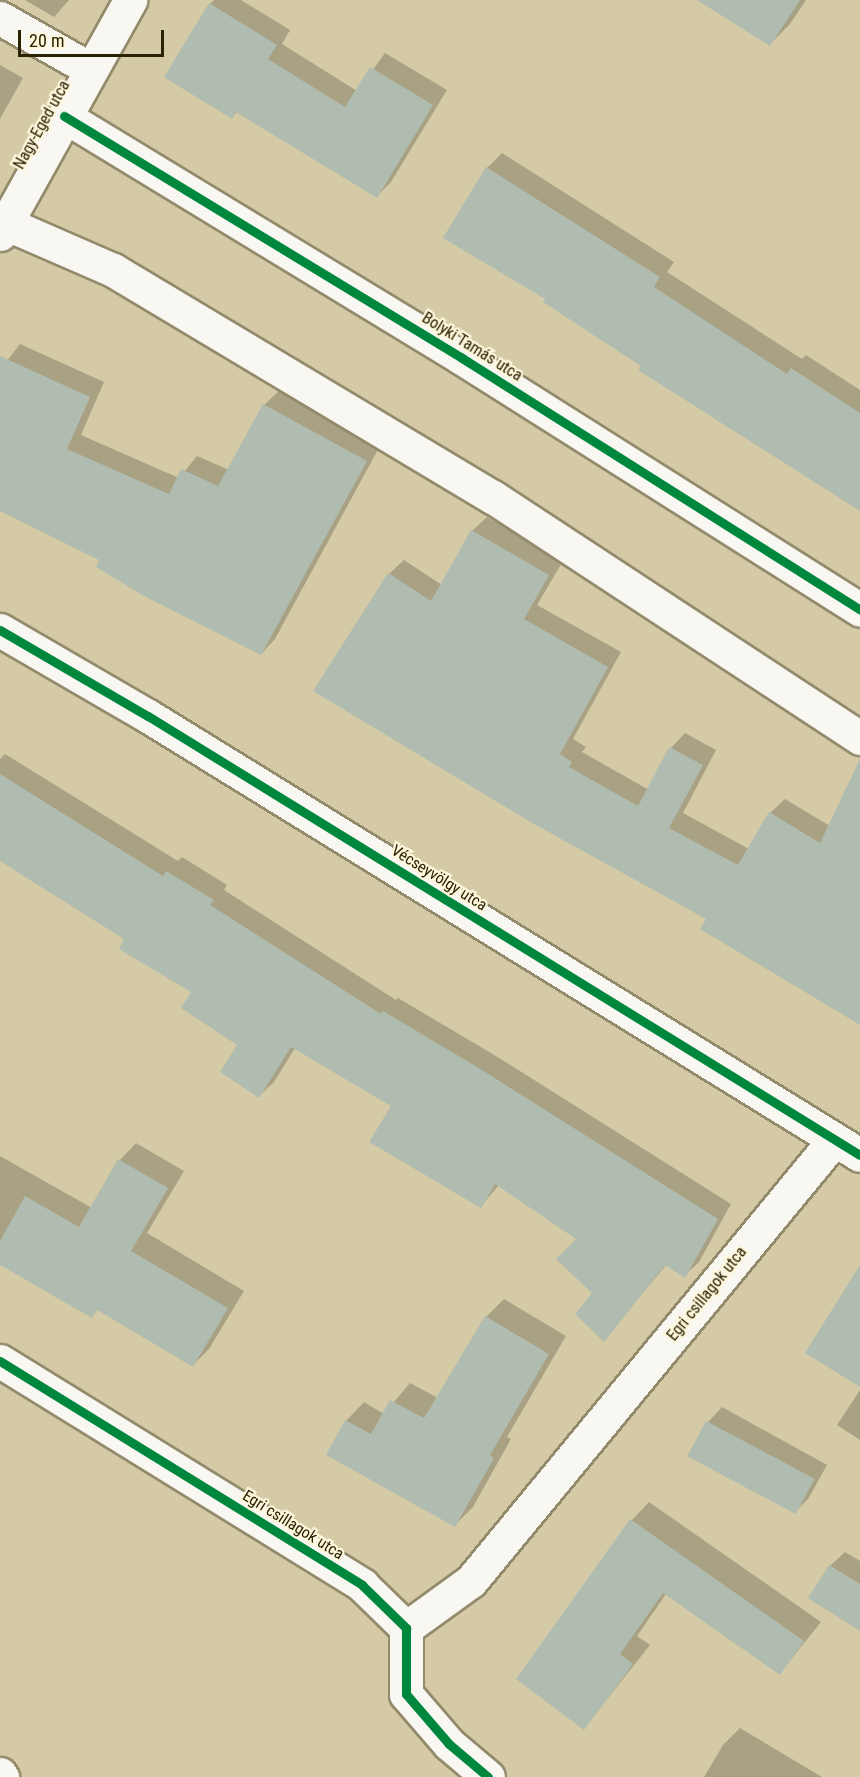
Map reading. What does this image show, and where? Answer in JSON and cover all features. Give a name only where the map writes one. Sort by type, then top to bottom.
[{"type":"street","name":"Nagy-Eged utca","points":[[2,228],[130,0]]},
{"type":"street","points":[[0,18],[90,69]]},
{"type":"street","name":"Bolyki Tamás utca","points":[[64,117],[472,364],[860,609]]},
{"type":"street","points":[[2,228],[112,270],[493,497],[860,738]]},
{"type":"street","name":"Vécseyvölgy utca","points":[[0,630],[148,716],[847,1147]]},
{"type":"street","name":"Egri csillagok utca","points":[[0,1361],[362,1585],[406,1628],[471,1581],[847,1147]]},
{"type":"street","points":[[406,1628],[406,1694],[449,1744],[488,1777]]},
{"type":"building","points":[[697,0],[800,0],[770,46]]},
{"type":"building","points":[[209,3],[277,45],[268,59],[345,107],[370,67],[433,105],[377,198],[236,112],[232,119],[164,77]]},
{"type":"building","points":[[486,167],[660,277],[654,287],[787,374],[791,368],[860,413],[860,511],[638,370],[641,366],[543,302],[545,299],[443,238]]},
{"type":"building","points":[[0,356],[90,397],[67,449],[169,494],[181,469],[218,486],[263,404],[367,461],[261,655],[144,596],[96,567],[99,560],[0,511]]},
{"type":"building","points":[[471,530],[549,575],[524,619],[608,667],[560,754],[572,762],[569,767],[638,806],[669,747],[703,765],[669,828],[738,865],[769,812],[820,843],[860,759],[860,1025],[700,929],[706,919],[534,824],[313,691],[388,573],[431,601]]},
{"type":"building","points":[[0,774],[163,876],[166,871],[214,900],[210,905],[381,1014],[383,1011],[482,1070],[718,1219],[685,1278],[665,1265],[604,1342],[575,1314],[592,1293],[556,1259],[576,1239],[495,1184],[481,1208],[369,1142],[391,1106],[291,1047],[259,1098],[220,1072],[237,1045],[181,1008],[191,992],[119,949],[124,939],[0,861]]},
{"type":"building","points":[[118,1159],[168,1188],[131,1251],[228,1308],[193,1367],[97,1310],[92,1318],[0,1265],[0,1241],[25,1196],[79,1227]]},
{"type":"building","points":[[860,1265],[860,1387],[805,1353]]},
{"type":"building","points":[[485,1316],[549,1354],[490,1455],[494,1458],[455,1527],[326,1455],[345,1420],[371,1434],[390,1400],[424,1418]]},
{"type":"building","points":[[706,1421],[815,1479],[796,1514],[687,1456]]},
{"type":"building","points":[[630,1519],[804,1641],[780,1675],[663,1593],[620,1654],[633,1664],[584,1730],[516,1679]]},
{"type":"building","points":[[829,1565],[860,1584],[860,1631],[808,1598]]},
{"type":"cycle path","points":[[64,116],[462,358],[860,610]]},
{"type":"cycle path","points":[[0,630],[148,716],[860,1155]]},
{"type":"cycle path","points":[[0,1361],[362,1585],[406,1628],[406,1694],[449,1744],[488,1777]]}]
